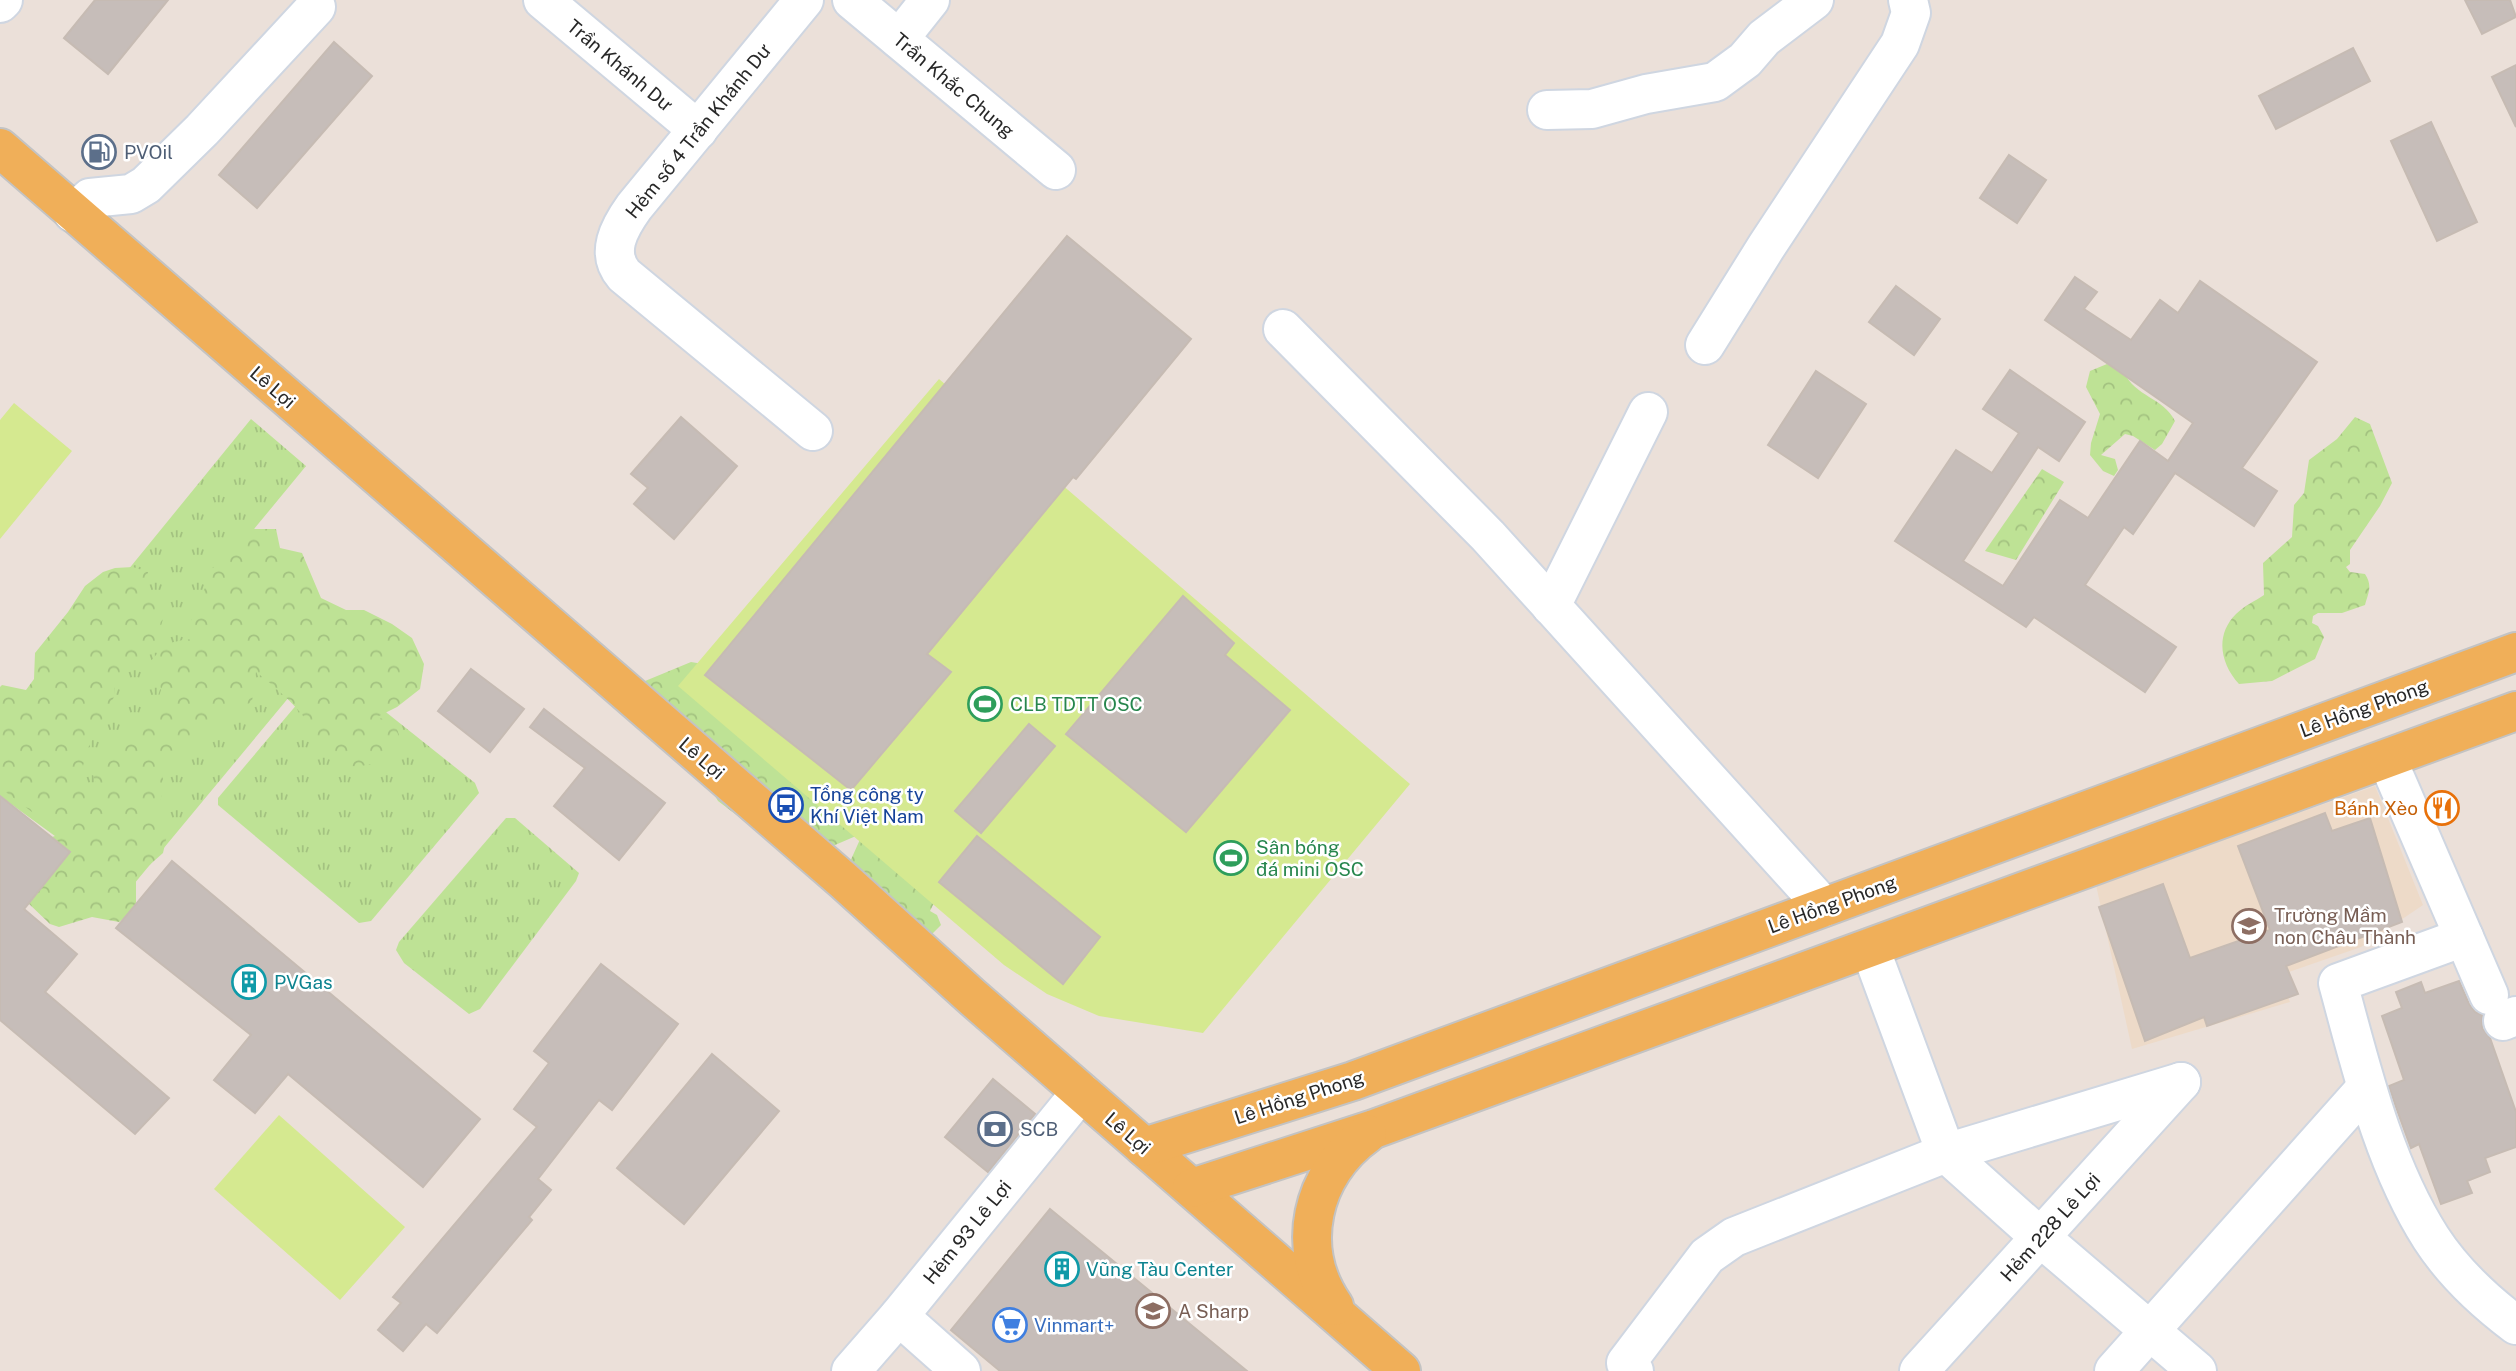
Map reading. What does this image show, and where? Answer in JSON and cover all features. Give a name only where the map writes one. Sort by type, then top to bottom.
[{"type":"main road","name":"Lê Lợi","points":[[0,148],[834,872],[971,996],[1401,1371]]},
{"type":"main road","name":"Lê Hồng Phong","points":[[1144,1147],[1366,1076],[2516,652]]},
{"type":"main road","points":[[2393,697],[2401,754]]},
{"type":"main road","points":[[1192,1188],[1374,1129],[2516,711]]},
{"type":"main road","points":[[1837,903],[1870,948]]},
{"type":"main road","points":[[1296,1099],[1308,1151]]},
{"type":"main road","points":[[1351,1327],[1330,1299],[1324,1286],[1315,1262],[1311,1228],[1318,1195],[1329,1174],[1353,1144],[1374,1129]]},
{"type":"street","name":"Trần Khánh Dư","points":[[543,0],[698,130]]},
{"type":"street","name":"Hẻm số 4 Trần Khánh Dư","points":[[804,0],[623,223],[617,240],[615,265],[813,431]]},
{"type":"street","name":"Trần Khắc Chung","points":[[852,0],[1056,170]]},
{"type":"street","points":[[898,39],[930,0]]},
{"type":"street","points":[[1547,110],[1592,109],[1646,94],[1715,82],[1745,60],[1764,38],[1814,0]]},
{"type":"street","points":[[1705,345],[1900,44],[1911,13],[1908,0]]},
{"type":"street","points":[[73,213],[90,198],[106,194],[131,194],[146,185],[202,130],[316,7]]},
{"type":"street","points":[[1283,330],[1488,536],[1551,606],[1837,903]]},
{"type":"street","points":[[1551,606],[1648,412]]},
{"type":"street","points":[[2401,754],[2464,937],[2503,1010]]},
{"type":"street","points":[[2464,937],[2338,983],[2367,1088],[2399,1175],[2431,1237],[2475,1290],[2516,1325]]},
{"type":"street","points":[[1870,948],[1946,1153],[2197,1371]]},
{"type":"street","name":"Hẻm 228 Lê Lợi","points":[[1919,1371],[2181,1082],[1946,1153]]},
{"type":"street","points":[[2114,1371],[2367,1088]]},
{"type":"street","name":"Hẻm 93 Lê Lợi","points":[[851,1371],[1081,1092]]},
{"type":"street","points":[[1634,1371],[1626,1363],[1707,1256],[1734,1237],[1946,1153]]},
{"type":"street","points":[[898,1316],[961,1371]]},
{"type":"shaded area","name":"Trường Mầm non Châu Thành","points":[[2375,786],[2423,905],[2361,947],[2280,975],[2290,1002],[2132,1049],[2096,885]]},
{"type":"green space","points":[[2107,364],[2124,372],[2135,387],[2164,407],[2175,421],[2162,444],[2155,450],[2125,434],[2101,455],[2115,459],[2118,470],[2114,476],[2103,471],[2090,455],[2100,414],[2086,387],[2090,371]]},
{"type":"green space","points":[[939,379],[1410,784],[1203,1033],[1099,1016],[1047,994],[1004,965],[678,686]],"holes":[[[1062,490],[927,654],[951,672],[851,790],[706,675]],[[1183,596],[1234,643],[1225,655],[1290,711],[1186,832],[1066,734]],[[1029,724],[1055,746],[980,833],[955,811]],[[977,837],[1100,937],[1063,983],[939,882]]]},
{"type":"green space","points":[[14,403],[72,451],[0,539],[0,420]]},
{"type":"green space","points":[[2355,417],[2370,424],[2392,483],[2350,550],[2350,564],[2346,567],[2350,572],[2365,574],[2369,582],[2365,605],[2342,613],[2318,613],[2313,616],[2312,623],[2318,626],[2324,637],[2315,659],[2272,681],[2239,684],[2224,658],[2225,631],[2236,614],[2264,595],[2263,563],[2292,537],[2294,505],[2304,493],[2309,460],[2337,439]]},
{"type":"green space","points":[[251,419],[306,466],[217,574],[324,655],[129,890],[0,796],[0,727]]},
{"type":"green space","points":[[2042,469],[2064,482],[2016,560],[1985,551]]},
{"type":"green space","points":[[252,529],[276,529],[280,548],[302,553],[321,598],[346,610],[364,610],[412,638],[424,664],[420,689],[397,707],[377,717],[395,723],[399,735],[396,754],[382,762],[367,765],[343,765],[335,761],[296,708],[256,672],[252,702],[220,718],[206,721],[205,738],[192,749],[169,751],[161,765],[164,787],[158,811],[168,831],[163,853],[136,877],[136,909],[119,922],[92,917],[59,927],[50,924],[26,901],[37,842],[61,834],[0,785],[0,687],[2,685],[26,690],[34,679],[35,653],[85,586],[103,572],[133,567],[148,572],[147,591],[162,599],[167,609],[156,642],[150,651],[114,677],[115,695],[88,748],[81,773],[89,791],[86,810],[100,797],[91,768],[100,755],[141,732],[155,708],[161,690],[158,671],[151,661],[173,642],[203,639],[190,624],[216,561],[232,539]]},
{"type":"green space","points":[[691,662],[703,664],[835,778],[852,772],[868,786],[856,836],[835,845],[809,864],[787,853],[718,801],[706,780],[627,718],[623,701],[633,686]]},
{"type":"green space","points":[[333,670],[475,783],[479,793],[371,921],[359,923],[218,805],[218,798],[325,671]]},
{"type":"green space","points":[[506,818],[515,818],[579,873],[576,881],[480,1009],[469,1014],[404,963],[396,950],[399,942]]},
{"type":"green space","points":[[862,835],[935,901],[930,911],[937,915],[941,925],[930,936],[849,864]]},
{"type":"green space","points":[[279,1115],[405,1227],[340,1300],[214,1189]]},
{"type":"building","points":[[95,0],[168,0],[108,74],[64,38]]},
{"type":"building","points":[[2465,0],[2510,0],[2516,17],[2482,34]]},
{"type":"building","points":[[334,42],[372,76],[257,208],[219,175]]},
{"type":"building","points":[[2353,48],[2370,81],[2276,129],[2259,96]]},
{"type":"building","points":[[2516,65],[2516,127],[2492,77]]},
{"type":"building","points":[[2431,122],[2477,222],[2437,241],[2391,141]]},
{"type":"building","points":[[2009,155],[2046,180],[2017,223],[1980,198]]},
{"type":"building","points":[[1067,236],[1191,339],[927,654],[951,672],[851,790],[705,675]]},
{"type":"building","points":[[2075,277],[2097,292],[2084,309],[2131,340],[2160,300],[2178,313],[2200,281],[2317,362],[2242,468],[2277,491],[2254,526],[2175,473],[2133,534],[2124,527],[2085,585],[2176,647],[2145,692],[2034,617],[2026,627],[1895,541],[1956,450],[1992,473],[2019,433],[1983,409],[2010,370],[2085,422],[2059,461],[2038,447],[1963,561],[2003,586],[2060,500],[2088,518],[2140,441],[2168,461],[2193,423],[2045,320]]},
{"type":"building","points":[[1896,286],[1940,319],[1914,355],[1869,322]]},
{"type":"building","points":[[1816,371],[1866,404],[1818,478],[1768,445]]},
{"type":"building","points":[[681,417],[737,466],[674,539],[634,504],[648,488],[631,474]]},
{"type":"building","points":[[1183,596],[1234,643],[1225,655],[1290,710],[1186,832],[1066,734]]},
{"type":"building","points":[[471,669],[524,709],[490,752],[438,711]]},
{"type":"building","points":[[544,709],[665,803],[619,860],[554,806],[585,768],[530,727]]},
{"type":"building","points":[[1029,724],[1055,746],[981,833],[955,811]]},
{"type":"building","points":[[0,796],[70,852],[24,909],[77,954],[45,992],[169,1098],[135,1134],[0,1020]]},
{"type":"building","name":"Trường Mầm non Châu Thành","points":[[2325,813],[2332,831],[2370,818],[2402,922],[2286,966],[2298,994],[2207,1026],[2204,1017],[2145,1041],[2099,907],[2163,884],[2190,958],[2270,930],[2238,846]]},
{"type":"building","points":[[977,836],[1100,937],[1063,984],[939,882]]},
{"type":"building","name":"PVGas","points":[[172,861],[480,1119],[423,1187],[288,1074],[255,1113],[214,1080],[251,1035],[116,928]]},
{"type":"building","points":[[601,964],[678,1024],[612,1110],[599,1100],[538,1179],[551,1190],[529,1217],[532,1220],[437,1333],[426,1324],[403,1351],[378,1330],[401,1303],[393,1297],[537,1127],[514,1109],[549,1063],[534,1051]]},
{"type":"building","points":[[2459,981],[2469,1004],[2475,1012],[2482,1015],[2482,1028],[2490,1038],[2516,1112],[2516,1147],[2485,1158],[2490,1172],[2467,1181],[2472,1193],[2441,1204],[2419,1144],[2411,1148],[2389,1086],[2404,1080],[2382,1016],[2402,1008],[2396,992],[2421,982],[2425,993]]},
{"type":"building","points":[[712,1054],[779,1111],[684,1224],[617,1168]]},
{"type":"building","name":"SCB","points":[[993,1079],[1035,1114],[988,1172],[945,1137]]},
{"type":"building","name":"Vũng Tàu Center","points":[[1050,1209],[1247,1371],[1000,1371],[951,1330]]},
{"type":"place","name":"PVOil","points":[[99,152]]},
{"type":"place","name":"CLB TDTT OSC","points":[[985,704]]},
{"type":"place","name":"Tổng công ty Khí Việt Nam","points":[[786,805]]},
{"type":"place","name":"Bánh Xèo","points":[[2442,808]]},
{"type":"place","name":"Sân bóng đá mini OSC","points":[[1231,858]]},
{"type":"place","name":"Trường Mầm non Châu Thành","points":[[2249,926]]},
{"type":"place","name":"PVGas","points":[[249,982]]},
{"type":"place","name":"SCB","points":[[995,1129]]},
{"type":"place","name":"Vũng Tàu Center","points":[[1062,1269]]},
{"type":"place","name":"A Sharp","points":[[1153,1311]]},
{"type":"place","name":"Vinmart+","points":[[1010,1325]]}]
